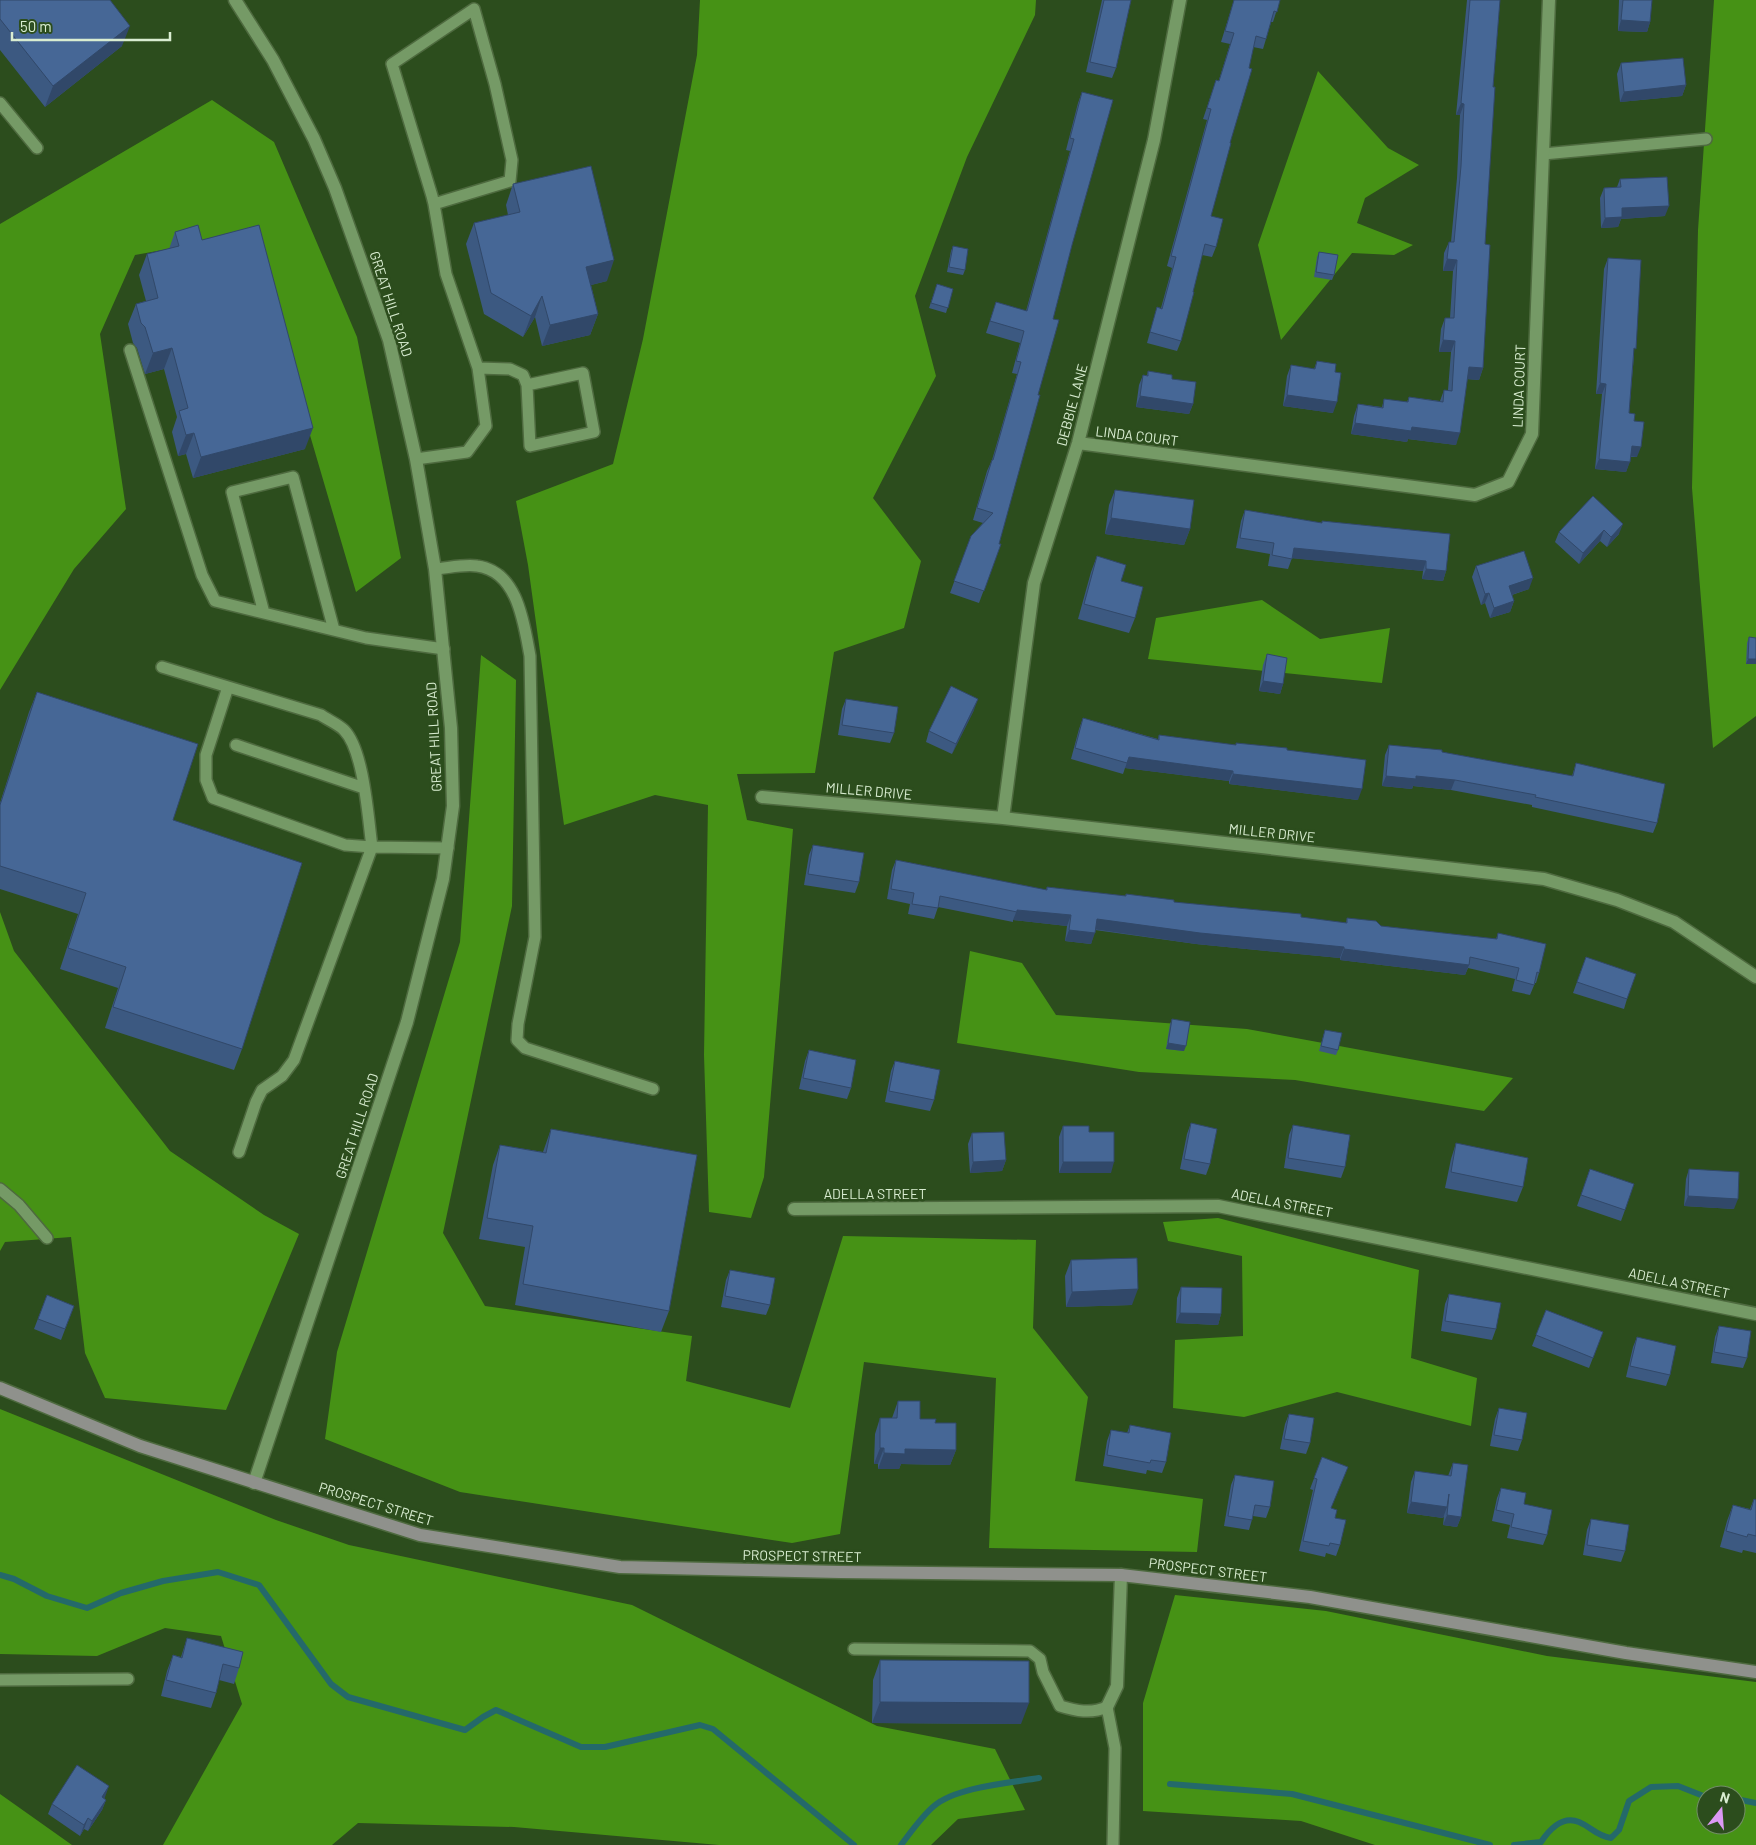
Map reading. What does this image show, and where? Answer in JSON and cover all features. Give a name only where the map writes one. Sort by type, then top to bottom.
[{"type":"main road","name":"PROSPECT STREET","points":[[0,1388],[140,1446],[420,1535],[620,1568],[1120,1574],[1310,1597],[1626,1653],[1756,1672]]},
{"type":"street","name":"GREAT HILL ROAD","points":[[235,0],[274,60],[314,139],[335,188],[389,340],[416,458],[435,569],[451,728],[452,806],[444,879],[407,1022],[254,1483]]},
{"type":"street","name":"DEBBIE LANE","points":[[1003,818],[1034,584],[1078,444],[1154,140],[1180,0]]},
{"type":"street","name":"LINDA COURT","points":[[1078,444],[1475,495],[1508,482],[1532,434],[1549,0]]},
{"type":"street","name":"MILLER DRIVE","points":[[762,797],[1003,818],[1544,879],[1617,900],[1674,922],[1756,977]]},
{"type":"street","name":"ADELLA STREET","points":[[794,1210],[1218,1206],[1756,1314]]},
{"type":"street","points":[[1107,1706],[1117,1686],[1120,1574]]},
{"type":"lane","points":[[416,458],[467,452],[486,426],[478,368],[446,274],[434,204],[392,64],[474,9],[495,84],[512,160],[510,180],[434,204]]},
{"type":"lane","points":[[0,103],[37,148]]},
{"type":"lane","points":[[1543,154],[1706,139]]},
{"type":"lane","points":[[130,350],[202,575],[215,601],[366,638],[444,649]]},
{"type":"lane","points":[[478,368],[510,369],[522,375],[527,385],[530,446],[594,432],[583,373],[527,385]]},
{"type":"lane","points":[[264,612],[232,492],[293,477],[334,630]]},
{"type":"lane","points":[[435,569],[476,566],[497,573],[515,596],[524,625],[530,656],[535,937],[516,1040],[525,1048],[652,1089]]},
{"type":"lane","points":[[162,667],[320,715],[344,730],[355,747],[364,788],[372,847],[294,1060],[282,1076],[262,1090],[239,1152]]},
{"type":"lane","points":[[228,687],[206,755],[206,780],[213,798],[345,845],[448,848]]},
{"type":"lane","points":[[236,745],[364,788]]},
{"type":"lane","points":[[0,1189],[19,1205],[47,1238]]},
{"type":"lane","points":[[854,1649],[1030,1651],[1040,1659],[1043,1672],[1060,1706],[1075,1711],[1097,1711],[1107,1706],[1115,1748],[1113,1845]]},
{"type":"lane","points":[[0,1680],[128,1679]]},
{"type":"green space","points":[[700,0],[1036,0],[1035,15],[967,157],[915,296],[936,376],[873,498],[921,561],[904,628],[834,652],[815,773],[737,774],[747,820],[793,829],[764,1177],[751,1218],[709,1212],[704,1055],[708,805],[655,795],[564,825],[528,565],[516,501],[613,464],[643,339],[697,55]]},
{"type":"green space","points":[[1714,0],[1756,0],[1756,716],[1713,748],[1692,488],[1698,230]]},
{"type":"green space","points":[[1318,71],[1388,148],[1419,165],[1365,198],[1357,223],[1413,245],[1394,255],[1352,253],[1281,340],[1258,245]]},
{"type":"green space","points":[[212,100],[274,142],[357,337],[401,558],[356,592],[251,234],[135,255],[100,334],[126,509],[74,569],[0,690],[0,224]]},
{"type":"green space","points":[[1262,600],[1320,639],[1390,628],[1382,683],[1148,659],[1156,618]]},
{"type":"green space","points":[[481,655],[516,680],[512,906],[443,1233],[485,1306],[692,1336],[686,1381],[790,1408],[843,1236],[1036,1240],[1033,1328],[1088,1397],[1075,1481],[1203,1499],[1197,1552],[989,1548],[996,1378],[864,1362],[840,1534],[792,1543],[460,1492],[325,1439],[337,1352],[460,942]]},
{"type":"green space","points":[[0,912],[14,951],[170,1151],[264,1215],[299,1234],[226,1410],[105,1398],[85,1353],[71,1237],[5,1242],[0,1251]]},
{"type":"green space","points":[[970,951],[1022,963],[1056,1015],[1247,1029],[1513,1078],[1484,1111],[1295,1080],[1139,1072],[957,1043]]},
{"type":"green space","points":[[1218,1218],[1419,1270],[1411,1358],[1477,1378],[1471,1426],[1337,1392],[1244,1417],[1173,1408],[1175,1340],[1243,1336],[1242,1256],[1168,1241],[1163,1222]]},
{"type":"green space","points":[[0,1409],[276,1520],[349,1545],[632,1605],[877,1726],[995,1749],[1025,1810],[958,1819],[931,1845],[719,1845],[514,1827],[358,1823],[332,1845],[163,1845],[242,1704],[221,1636],[165,1628],[97,1656],[0,1654]]},
{"type":"green space","points":[[1175,1595],[1326,1611],[1547,1656],[1756,1682],[1756,1845],[1375,1845],[1301,1821],[1143,1811],[1143,1703]]},
{"type":"green space","points":[[0,1794],[72,1845],[0,1845]]},
{"type":"building","points":[[0,0],[110,0],[130,26],[53,86],[0,19]]},
{"type":"building","points":[[1104,0],[1131,0],[1116,68],[1090,62]]},
{"type":"building","points":[[1234,0],[1280,0],[1277,12],[1274,11],[1266,39],[1256,36],[1249,68],[1252,69],[1211,216],[1223,219],[1216,247],[1205,244],[1181,341],[1150,332],[1157,307],[1162,309],[1176,257],[1171,256],[1211,109],[1207,108],[1216,80],[1219,81],[1234,33],[1225,31]]},
{"type":"building","points":[[1470,0],[1500,0],[1493,87],[1495,87],[1485,244],[1490,245],[1483,368],[1469,367],[1460,433],[1412,427],[1411,431],[1355,423],[1358,404],[1383,408],[1384,399],[1408,402],[1409,397],[1443,402],[1444,390],[1452,391],[1455,341],[1443,340],[1445,318],[1454,318],[1457,260],[1447,259],[1449,242],[1454,242],[1461,166],[1464,104],[1461,103]]},
{"type":"building","points":[[1623,0],[1652,0],[1650,22],[1621,20]]},
{"type":"building","points":[[1683,58],[1686,85],[1624,92],[1621,63]]},
{"type":"building","points":[[1082,92],[1113,100],[1053,319],[1059,320],[999,544],[1001,544],[984,591],[954,581],[971,536],[993,513],[977,508],[1021,362],[1016,361],[1024,331],[990,321],[996,302],[1027,311],[1074,139],[1070,138]]},
{"type":"building","points":[[591,166],[614,260],[586,267],[598,314],[550,325],[542,296],[531,316],[491,293],[474,223],[520,212],[513,184]]},
{"type":"building","points":[[1667,177],[1669,206],[1622,208],[1622,217],[1605,218],[1604,188],[1621,187],[1620,179]]},
{"type":"building","points":[[198,225],[202,240],[259,225],[313,428],[201,457],[194,433],[186,435],[179,411],[188,408],[172,348],[153,353],[145,327],[141,323],[136,304],[158,298],[147,254],[179,246],[175,232]]},
{"type":"building","points":[[953,246],[968,249],[965,270],[949,267]]},
{"type":"building","points":[[1319,252],[1338,255],[1334,275],[1316,272]]},
{"type":"building","points":[[1608,258],[1641,260],[1636,349],[1634,348],[1629,413],[1635,414],[1634,421],[1644,422],[1641,447],[1632,446],[1630,462],[1599,459],[1606,384],[1600,383]]},
{"type":"building","points":[[937,284],[953,289],[948,308],[931,303]]},
{"type":"building","points":[[1317,361],[1336,364],[1335,372],[1341,373],[1337,402],[1287,395],[1291,365],[1315,369]]},
{"type":"building","points":[[1148,371],[1172,375],[1172,379],[1196,382],[1193,404],[1140,396],[1143,375],[1148,376]]},
{"type":"building","points":[[1115,490],[1194,500],[1190,529],[1111,518]]},
{"type":"building","points":[[1593,496],[1623,524],[1611,537],[1604,530],[1583,553],[1559,532]]},
{"type":"building","points":[[1245,510],[1322,523],[1322,521],[1450,534],[1446,571],[1426,569],[1426,561],[1294,548],[1292,559],[1272,555],[1274,543],[1240,538]]},
{"type":"building","points":[[1524,551],[1533,578],[1509,586],[1514,601],[1494,608],[1489,593],[1485,594],[1476,566]]},
{"type":"building","points":[[1097,556],[1126,565],[1121,581],[1143,587],[1135,618],[1084,604]]},
{"type":"building","points":[[1749,637],[1756,638],[1756,659],[1748,659]]},
{"type":"building","points":[[1267,654],[1287,658],[1283,684],[1263,681]]},
{"type":"building","points":[[951,686],[978,699],[956,744],[929,731]]},
{"type":"building","points":[[37,692],[198,744],[173,820],[302,863],[242,1049],[113,1007],[126,967],[68,948],[86,893],[0,866],[0,805]]},
{"type":"building","points":[[846,699],[898,707],[894,733],[842,725]]},
{"type":"building","points":[[1083,718],[1159,740],[1159,735],[1236,745],[1236,743],[1287,748],[1287,750],[1366,760],[1362,789],[1233,774],[1233,771],[1129,757],[1127,763],[1075,748]]},
{"type":"building","points":[[1389,745],[1442,750],[1442,752],[1573,776],[1576,763],[1665,784],[1657,823],[1535,797],[1536,795],[1455,780],[1416,776],[1416,779],[1386,776]]},
{"type":"building","points":[[813,845],[864,853],[859,882],[808,874]]},
{"type":"building","points":[[896,860],[1047,890],[1047,887],[1126,896],[1126,894],[1174,900],[1174,902],[1301,914],[1301,917],[1347,923],[1347,918],[1376,921],[1381,926],[1497,939],[1498,933],[1546,944],[1534,985],[1516,980],[1519,968],[1470,957],[1469,965],[1344,949],[1344,947],[1200,933],[1097,919],[1095,933],[1069,930],[1071,915],[1017,910],[1017,912],[940,896],[938,908],[912,904],[914,893],[891,889]]},
{"type":"building","points":[[1586,957],[1636,974],[1627,999],[1577,982]]},
{"type":"building","points":[[1172,1019],[1190,1022],[1186,1046],[1168,1043]]},
{"type":"building","points":[[1325,1030],[1342,1033],[1338,1050],[1321,1046]]},
{"type":"building","points":[[809,1050],[856,1060],[851,1088],[803,1078]]},
{"type":"building","points":[[895,1061],[940,1070],[934,1100],[889,1091]]},
{"type":"building","points":[[1191,1123],[1217,1129],[1210,1164],[1184,1159]]},
{"type":"building","points":[[1293,1125],[1350,1135],[1345,1167],[1288,1158]]},
{"type":"building","points":[[1063,1126],[1089,1126],[1089,1132],[1114,1132],[1114,1162],[1063,1162]]},
{"type":"building","points":[[551,1129],[697,1155],[669,1311],[523,1284],[533,1226],[487,1218],[500,1145],[546,1153]]},
{"type":"building","points":[[1004,1132],[1006,1160],[973,1162],[972,1133]]},
{"type":"building","points":[[1456,1143],[1528,1158],[1523,1187],[1451,1172]]},
{"type":"building","points":[[1590,1169],[1634,1184],[1625,1210],[1581,1195]]},
{"type":"building","points":[[1689,1169],[1739,1172],[1738,1199],[1688,1196]]},
{"type":"building","points":[[1137,1258],[1138,1289],[1072,1292],[1071,1260]]},
{"type":"building","points":[[730,1270],[775,1278],[770,1305],[725,1296]]},
{"type":"building","points":[[1181,1287],[1222,1288],[1221,1314],[1180,1313]]},
{"type":"building","points":[[1449,1294],[1501,1303],[1496,1329],[1445,1321]]},
{"type":"building","points":[[47,1295],[74,1306],[65,1329],[38,1319]]},
{"type":"building","points":[[1546,1310],[1603,1332],[1593,1358],[1536,1335]]},
{"type":"building","points":[[1719,1326],[1751,1331],[1747,1358],[1714,1352]]},
{"type":"building","points":[[1637,1337],[1676,1346],[1670,1375],[1630,1366]]},
{"type":"building","points":[[898,1401],[920,1401],[920,1419],[936,1419],[935,1423],[956,1423],[956,1450],[905,1449],[905,1454],[884,1453],[884,1448],[880,1448],[880,1418],[897,1418]]},
{"type":"building","points":[[1499,1408],[1527,1413],[1522,1440],[1494,1435]]},
{"type":"building","points":[[1289,1414],[1314,1418],[1310,1443],[1284,1439]]},
{"type":"building","points":[[1130,1425],[1171,1433],[1166,1462],[1151,1460],[1150,1463],[1107,1455],[1111,1430],[1129,1433]]},
{"type":"building","points":[[1322,1457],[1348,1467],[1331,1508],[1337,1510],[1335,1518],[1346,1520],[1340,1545],[1330,1543],[1329,1546],[1303,1541],[1317,1479],[1314,1478]]},
{"type":"building","points":[[1453,1463],[1468,1465],[1461,1517],[1447,1515],[1449,1494],[1447,1507],[1411,1502],[1415,1471],[1451,1476]]},
{"type":"building","points":[[1235,1475],[1274,1481],[1270,1507],[1255,1505],[1252,1520],[1228,1516]]},
{"type":"building","points":[[1501,1488],[1526,1493],[1524,1504],[1552,1510],[1547,1535],[1511,1527],[1514,1514],[1496,1510]]},
{"type":"building","points":[[1754,1499],[1756,1500],[1756,1536],[1748,1534],[1747,1537],[1726,1531],[1733,1505],[1751,1510]]},
{"type":"building","points":[[1591,1519],[1629,1525],[1625,1551],[1587,1545]]},
{"type":"building","points":[[187,1638],[243,1652],[239,1668],[223,1664],[216,1693],[166,1680],[173,1655],[182,1658]]},
{"type":"building","points":[[880,1660],[1029,1661],[1029,1703],[880,1702]]},
{"type":"building","points":[[77,1765],[109,1786],[102,1797],[106,1800],[92,1821],[88,1818],[84,1825],[52,1804]]},
{"type":"waterway","points":[[0,1575],[14,1579],[47,1596],[87,1608],[121,1593],[163,1581],[218,1572],[259,1585],[331,1684],[348,1697],[465,1730],[496,1710],[581,1747],[605,1747],[700,1725],[713,1729],[854,1845]]},
{"type":"waterway","points":[[901,1845],[934,1806],[955,1794],[1039,1778]]},
{"type":"waterway","points":[[1170,1784],[1292,1794],[1490,1845]]},
{"type":"waterway","points":[[1514,1845],[1541,1842],[1552,1829],[1567,1820],[1584,1824],[1601,1835],[1611,1838],[1619,1830],[1629,1801],[1651,1787],[1678,1786],[1696,1793]]},
{"type":"waterway","points":[[1746,1801],[1756,1803]]}]
